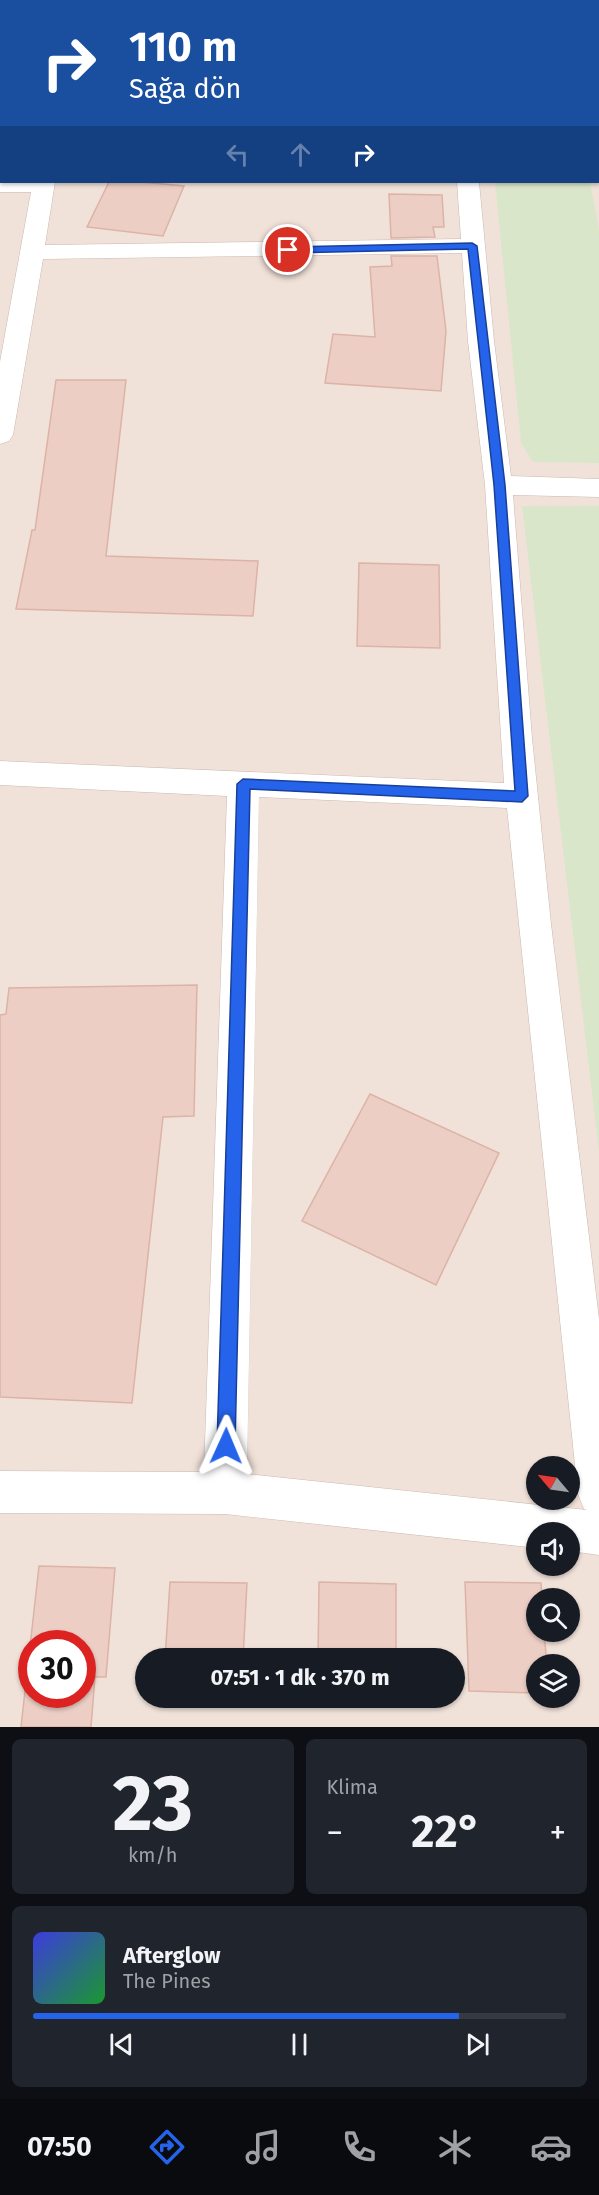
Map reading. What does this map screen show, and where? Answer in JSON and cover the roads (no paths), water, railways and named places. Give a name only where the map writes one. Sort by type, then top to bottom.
[{"type":"street","points":[[0,185],[44,183],[32,252],[6,367],[0,435]]},
{"type":"street","points":[[468,183],[472,246],[499,485],[522,796],[599,1494]]},
{"type":"street","points":[[32,252],[472,246]]},
{"type":"street","points":[[499,485],[599,488]]},
{"type":"street","points":[[0,773],[522,796]]},
{"type":"street","points":[[225,1493],[243,784]]},
{"type":"street","points":[[0,1492],[225,1493],[599,1533]]}]
